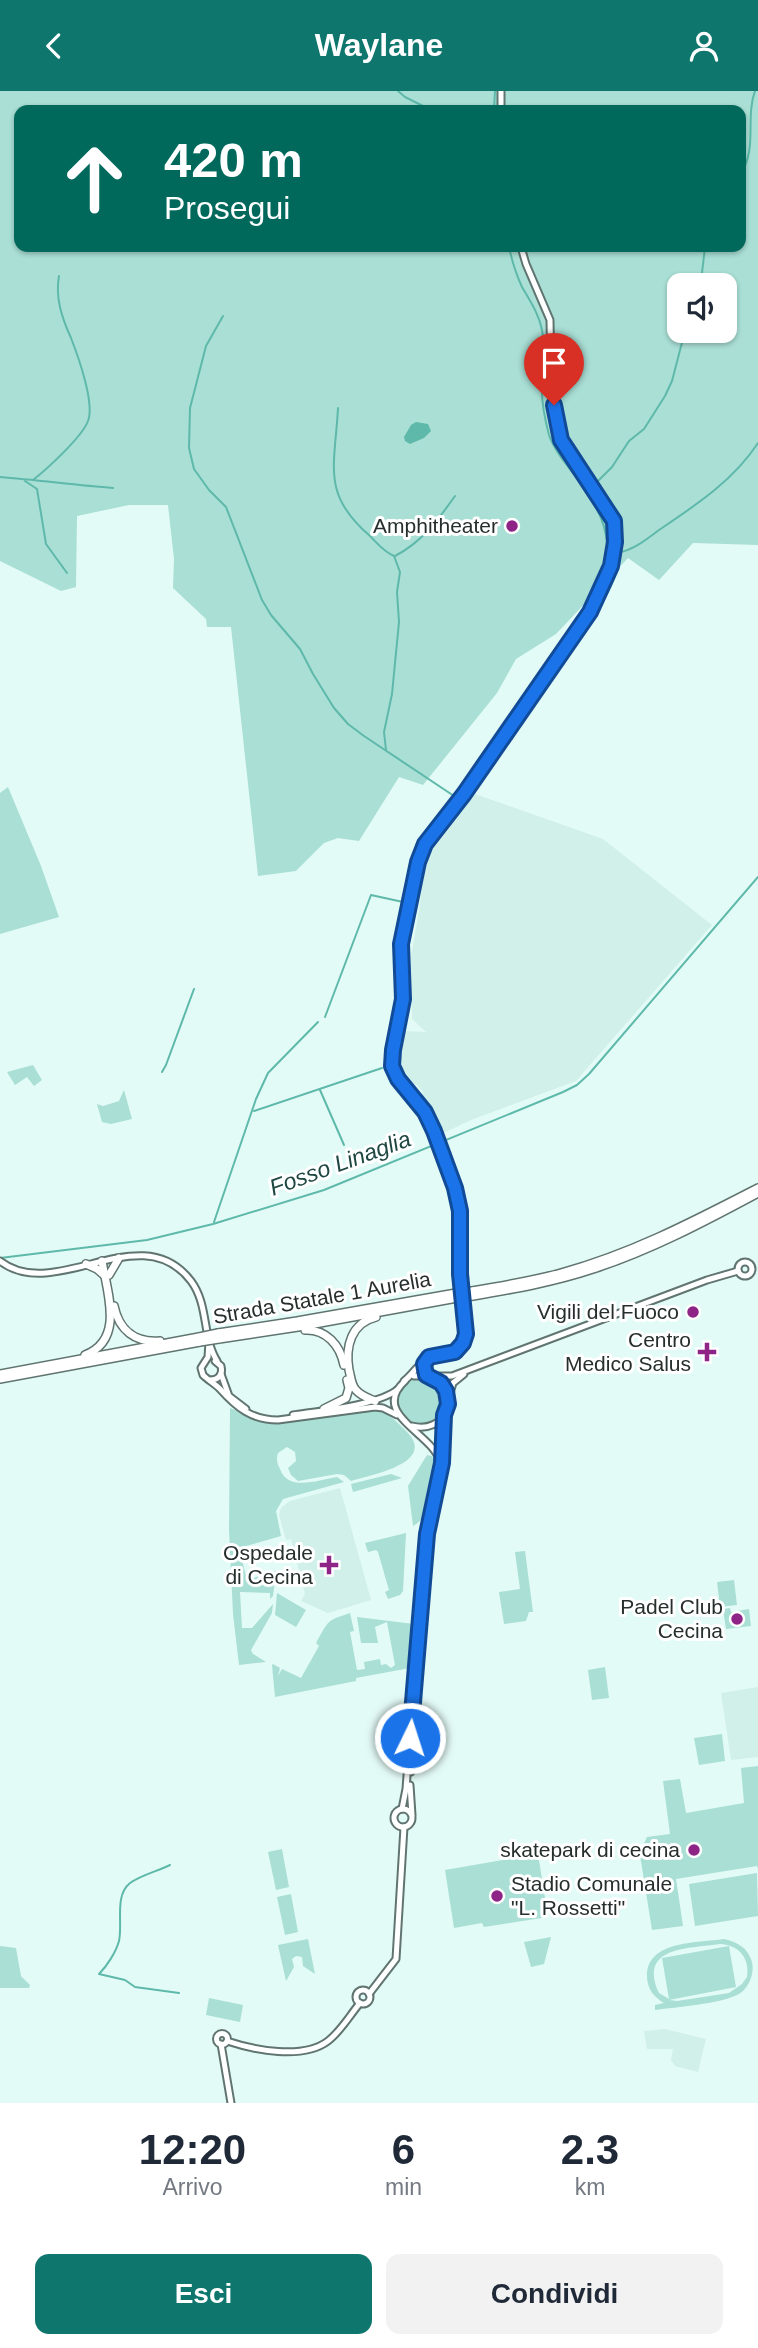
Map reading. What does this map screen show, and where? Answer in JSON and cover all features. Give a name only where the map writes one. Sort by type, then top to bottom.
[{"type":"highway","name":"Strada Statale 1 Aurelia","points":[[0,1379],[298,1321],[520,1283],[602,1260],[659,1238],[758,1188]]},
{"type":"highway","name":"Strada Statale 1 Aurelia","points":[[472,1293],[561,1279],[625,1258],[689,1230],[758,1193]]},
{"type":"highway","points":[[106,1275],[119,1258]]},
{"type":"highway","points":[[66,1363],[69,1358],[94,1351],[109,1331],[111,1314],[104,1261]]},
{"type":"highway","points":[[86,1264],[106,1275],[116,1312],[124,1329],[141,1340],[167,1343]]},
{"type":"highway","name":"Strada Statale 1 Aurelia","points":[[218,1336],[298,1327],[396,1310],[456,1296]]},
{"type":"highway","points":[[375,1401],[361,1394],[353,1386],[347,1357],[349,1343],[355,1331],[366,1321],[396,1310]]},
{"type":"highway","points":[[298,1327],[316,1331],[329,1338],[338,1347],[343,1358],[348,1393],[339,1403],[324,1409]]},
{"type":"highway","name":"Strada Statale 1 Aurelia","points":[[0,1374],[167,1343],[200,1340]]},
{"type":"main road","points":[[1,1262],[16,1270],[37,1273],[137,1255],[152,1256],[171,1264],[183,1272],[199,1295],[209,1342],[221,1366],[229,1396],[253,1412],[278,1416],[389,1397],[425,1360],[455,1352],[463,1343],[466,1334],[460,1274],[458,1203],[437,1138],[425,1112],[396,1075],[392,1061],[403,1006],[401,944],[420,855],[425,844],[464,794],[590,612],[609,575],[615,542],[615,527],[610,514],[566,449],[559,432],[551,377],[550,320],[522,252]]},
{"type":"main road","points":[[434,1378],[452,1376],[707,1280],[738,1271],[738,1266],[742,1263],[751,1266],[758,1262]]},
{"type":"main road","points":[[209,1342],[201,1372],[237,1408],[263,1419],[312,1416],[375,1407],[391,1411],[436,1452],[440,1459],[426,1543],[410,1744],[402,1809],[395,1814],[399,1826],[410,1824],[412,1815],[409,1796],[412,1751],[410,1744]]},
{"type":"main road","points":[[425,1360],[423,1370],[426,1375]]},
{"type":"main road","points":[[206,1361],[217,1361]]},
{"type":"main road","points":[[438,1474],[443,1456],[444,1415],[448,1400],[456,1379],[474,1368]]},
{"type":"main road","points":[[210,1380],[221,1374]]},
{"type":"main road","points":[[404,1381],[418,1375],[434,1378],[446,1391],[448,1400]]},
{"type":"main road","points":[[398,1389],[395,1399],[400,1417]]},
{"type":"main road","points":[[406,1424],[424,1428],[432,1426],[444,1415]]},
{"type":"main road","points":[[402,1809],[412,1815]]},
{"type":"main road","points":[[360,2003],[369,2001],[369,1994],[396,1959],[404,1826]]},
{"type":"main road","points":[[360,2003],[357,1998],[359,1992],[369,1994]]},
{"type":"main road","points":[[231,2103],[224,2042],[269,2051],[317,2047],[330,2040],[360,2003]]},
{"type":"shaded area","points":[[0,91],[758,91],[758,545],[693,543],[659,580],[628,558],[556,634],[516,659],[497,693],[423,785],[399,777],[359,841],[338,838],[324,843],[296,871],[258,876],[231,627],[207,627],[206,619],[173,588],[174,559],[168,505],[129,505],[77,516],[76,587],[61,591],[0,561]]},
{"type":"shaded area","points":[[416,422],[428,424],[431,431],[424,438],[410,444],[404,437]]},
{"type":"shaded area","points":[[8,787],[59,917],[0,934],[0,793]]},
{"type":"shaded area","points":[[475,794],[603,839],[712,925],[576,1081],[471,1120],[439,1135],[431,1110],[422,1097],[423,1092],[411,1083],[402,1071],[400,1056],[404,1031],[426,1032],[412,1019],[411,956],[420,905],[424,857],[431,845]]},
{"type":"shaded area","points":[[33,1065],[42,1080],[34,1086],[27,1077],[15,1085],[7,1072]]},
{"type":"shaded area","points":[[124,1090],[132,1119],[111,1124],[102,1122],[97,1104],[103,1106],[119,1101]]},
{"type":"shaded area","points":[[422,1377],[439,1384],[446,1401],[439,1418],[422,1425],[405,1418],[398,1401],[405,1384]]},
{"type":"shaded area","points":[[230,1408],[271,1423],[375,1409],[395,1420],[414,1442],[414,1451],[398,1466],[351,1481],[344,1475],[337,1474],[298,1481],[288,1468],[296,1461],[295,1452],[287,1447],[278,1453],[279,1467],[290,1480],[304,1483],[337,1477],[344,1482],[283,1499],[276,1511],[281,1536],[239,1548],[247,1580],[276,1571],[273,1596],[270,1599],[270,1593],[240,1592],[242,1628],[252,1628],[273,1604],[272,1613],[251,1650],[266,1662],[239,1665],[233,1614],[229,1530]]},
{"type":"shaded area","points":[[427,1455],[432,1456],[435,1464],[432,1490],[428,1508],[413,1526],[408,1486]]},
{"type":"shaded area","points":[[391,1474],[402,1478],[353,1492],[351,1484]]},
{"type":"shaded area","name":"Ospedale di Cecina","points":[[340,1488],[371,1600],[328,1613],[301,1601],[305,1594],[291,1539],[286,1540],[279,1515],[281,1508],[290,1501]]},
{"type":"shaded area","points":[[406,1533],[403,1591],[400,1595],[388,1599],[385,1592],[389,1590],[378,1552],[368,1552],[365,1543]]},
{"type":"shaded area","points":[[525,1551],[533,1612],[529,1612],[526,1621],[504,1624],[499,1592],[520,1589],[515,1552]]},
{"type":"shaded area","points":[[734,1580],[737,1605],[720,1607],[717,1582]]},
{"type":"shaded area","points":[[277,1593],[306,1610],[296,1627],[275,1615]]},
{"type":"shaded area","name":"Padel Club Cecina","points":[[730,1608],[731,1612],[749,1609],[751,1626],[726,1629],[723,1609]]},
{"type":"shaded area","points":[[350,1613],[354,1631],[350,1632],[357,1670],[365,1669],[364,1662],[380,1659],[381,1665],[386,1664],[391,1668],[395,1665],[387,1622],[375,1627],[378,1643],[361,1643],[357,1617],[414,1624],[410,1668],[275,1697],[272,1665],[280,1668],[278,1676],[282,1669],[301,1678],[319,1646],[316,1643],[326,1626],[332,1620]]},
{"type":"shaded area","points":[[605,1667],[609,1698],[592,1700],[588,1670]]},
{"type":"shaded area","points":[[758,1687],[758,1757],[731,1760],[721,1693]]},
{"type":"shaded area","points":[[722,1734],[725,1761],[699,1765],[694,1738]]},
{"type":"shaded area","points":[[758,1766],[758,1869],[757,1866],[676,1879],[683,1926],[652,1930],[639,1849],[647,1837],[670,1834],[663,1781],[680,1779],[686,1813],[744,1803],[741,1768]]},
{"type":"shaded area","points":[[282,1849],[289,1887],[276,1890],[268,1852]]},
{"type":"shaded area","name":"Stadio Comunale \"L. Rossetti\"","points":[[538,1854],[548,1917],[484,1927],[482,1923],[454,1928],[445,1870]]},
{"type":"shaded area","points":[[757,1873],[758,1916],[695,1926],[689,1884]]},
{"type":"shaded area","points":[[291,1894],[298,1932],[285,1935],[277,1897]]},
{"type":"shaded area","points":[[551,1937],[544,1964],[531,1967],[524,1942]]},
{"type":"shaded area","points":[[308,1939],[315,1974],[303,1966],[302,1957],[296,1956],[292,1959],[294,1967],[286,1981],[278,1945]]},
{"type":"shaded area","points":[[724,1939],[742,1946],[752,1962],[750,1981],[744,1989],[737,1995],[720,2001],[655,2010],[655,2005],[664,2003],[652,1992],[647,1981],[649,1964],[656,1956],[676,1945]],"holes":[[[727,1945],[738,1950],[745,1958],[747,1977],[742,1984],[729,1993],[669,2000],[736,1987],[729,1946],[662,1958],[669,1999],[659,1993],[654,1978],[655,1966],[661,1958],[681,1949]]]},
{"type":"shaded area","points":[[0,1946],[16,1948],[21,1976],[30,1985],[29,1988],[0,1988]]},
{"type":"shaded area","points":[[209,1998],[243,2005],[240,2022],[206,2015]]},
{"type":"shaded area","points":[[665,2029],[706,2039],[698,2072],[675,2066],[671,2060],[673,2049],[647,2049],[644,2031]]},
{"type":"waterway","points":[[398,91],[421,105]]},
{"type":"waterway","points":[[494,105],[495,91]]},
{"type":"waterway","points":[[746,162],[755,91]]},
{"type":"waterway","points":[[325,1017],[371,895],[403,902],[417,843],[455,797],[584,611],[606,559],[605,529],[599,514],[549,435],[542,396],[542,330],[522,287],[510,252]]},
{"type":"waterway","points":[[702,273],[704,252]]},
{"type":"waterway","points":[[33,480],[79,435],[90,413],[85,379],[60,308],[59,276]]},
{"type":"waterway","points":[[223,316],[206,346],[190,408],[189,448],[194,469],[226,507],[262,600],[300,649],[334,708],[348,724],[364,736],[454,796]]},
{"type":"waterway","points":[[569,649],[610,587],[621,553],[621,535],[616,516],[610,503],[595,484],[612,467],[629,441],[644,429],[665,396],[672,381],[682,343]]},
{"type":"waterway","points":[[338,408],[334,463],[338,492],[354,521],[394,556],[400,572],[397,592],[399,622],[392,694],[384,732],[386,750]]},
{"type":"waterway","points":[[621,552],[641,543],[713,491],[737,469],[758,443]]},
{"type":"waterway","points":[[0,477],[113,488]]},
{"type":"waterway","points":[[25,481],[37,489],[46,544],[67,573]]},
{"type":"waterway","points":[[395,556],[421,537],[455,496]]},
{"type":"waterway","name":"Fosso Linaglia","points":[[0,1258],[147,1240],[213,1224],[324,1190],[577,1085],[758,877]]},
{"type":"waterway","points":[[162,1072],[194,989]]},
{"type":"waterway","points":[[214,1222],[256,1099],[268,1073],[318,1022]]},
{"type":"waterway","points":[[254,1111],[382,1068]]},
{"type":"waterway","points":[[320,1090],[344,1145]]},
{"type":"waterway","points":[[170,1865],[134,1880],[125,1888],[121,1902],[119,1941],[111,1959],[99,1974],[125,1980],[135,1987],[179,1993]]},
{"type":"place","name":"Amphitheater","points":[[512,526]]},
{"type":"place","name":"Vigili del Fuoco","points":[[693,1312]]},
{"type":"place","name":"Centro Medico Salus","points":[[707,1352]]},
{"type":"place","name":"Ospedale di Cecina","points":[[329,1565]]},
{"type":"place","name":"Padel Club Cecina","points":[[737,1619]]},
{"type":"place","name":"skatepark di cecina","points":[[694,1850]]},
{"type":"place","name":"Stadio Comunale \"L. Rossetti\"","points":[[497,1896]]},
{"type":"route","points":[[410,1738],[427,1534],[442,1463],[444,1415],[448,1404],[446,1391],[441,1383],[426,1375],[423,1370],[425,1360],[429,1357],[447,1355],[461,1347],[466,1334],[466,1321],[460,1274],[460,1211],[457,1196],[427,1116],[392,1066],[403,999],[402,934],[422,849],[464,794],[590,612],[609,575],[615,551],[614,521],[591,482],[561,440],[554,405]]}]
